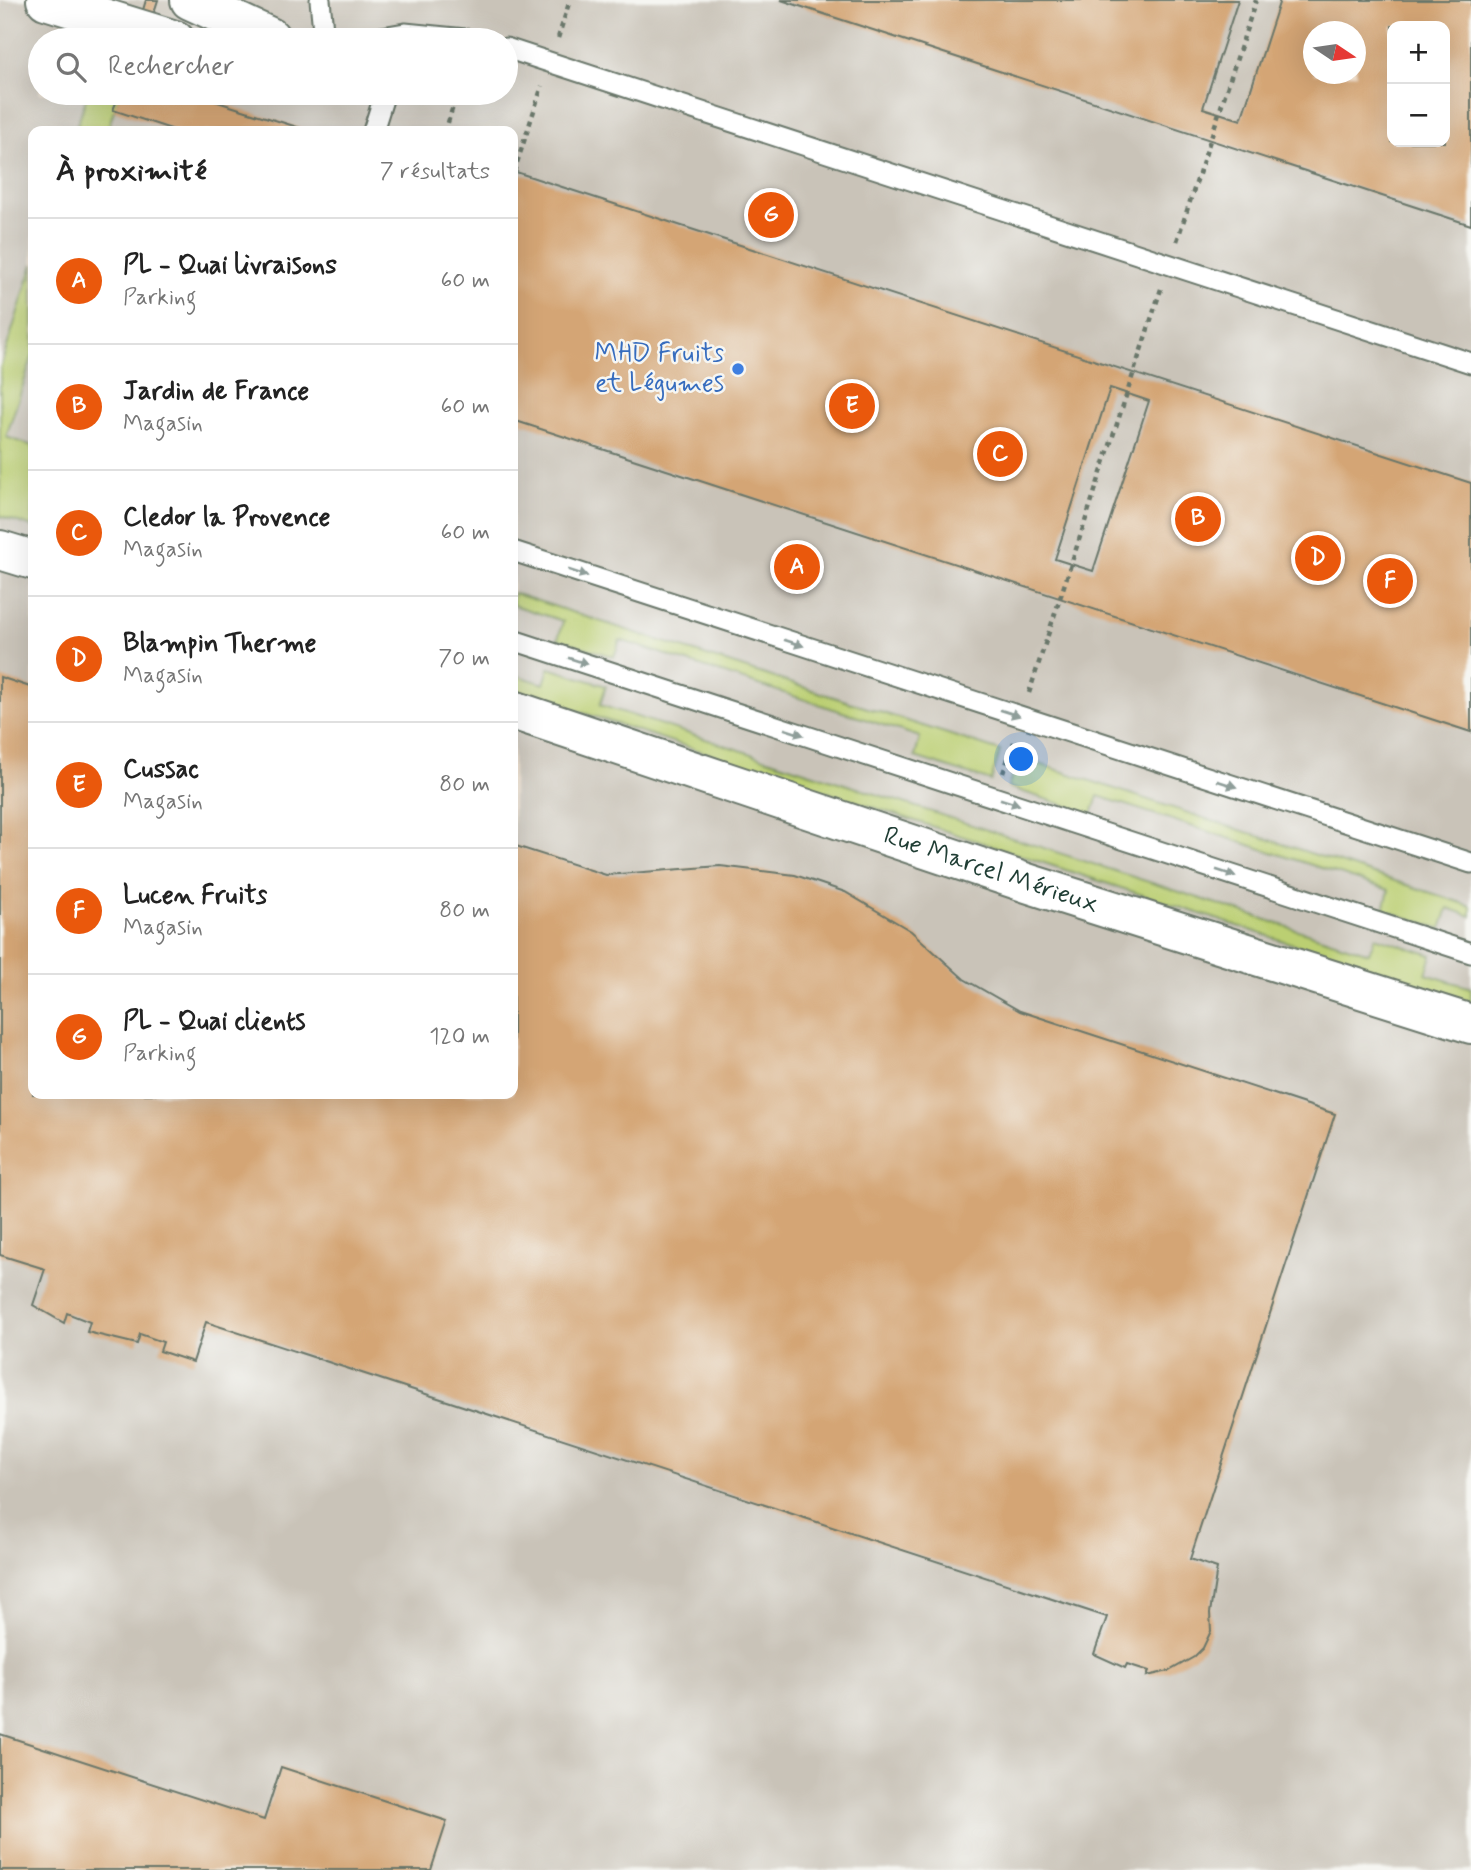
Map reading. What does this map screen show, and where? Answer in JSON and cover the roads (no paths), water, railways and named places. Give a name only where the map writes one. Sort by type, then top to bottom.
[{"type":"street","points":[[46,0],[136,28]]},
{"type":"street","points":[[190,0],[256,28]]},
{"type":"street","points":[[0,550],[28,558]]},
{"type":"street","name":"Rue Marcel Mérieux","points":[[518,712],[1030,884],[1471,1024]]},
{"type":"lane","points":[[320,0],[323,28]]},
{"type":"lane","points":[[518,52],[1471,363]]},
{"type":"lane","points":[[375,126],[381,105]]},
{"type":"lane","points":[[518,553],[1471,863]]},
{"type":"lane","points":[[518,642],[1471,953]]},
{"type":"place","name":"PL - Quai clients","points":[[771,215]]},
{"type":"place","name":"MHD Fruits et Légumes","points":[[738,369]]},
{"type":"place","name":"Cussac","points":[[852,406]]},
{"type":"place","name":"Cledor la Provence","points":[[1000,454]]},
{"type":"place","name":"Jardin de France","points":[[1198,519]]},
{"type":"place","name":"Blampin Therme","points":[[1318,558]]},
{"type":"place","name":"PL - Quai livraisons","points":[[797,567]]},
{"type":"place","name":"Lucen Fruits","points":[[1390,581]]}]
